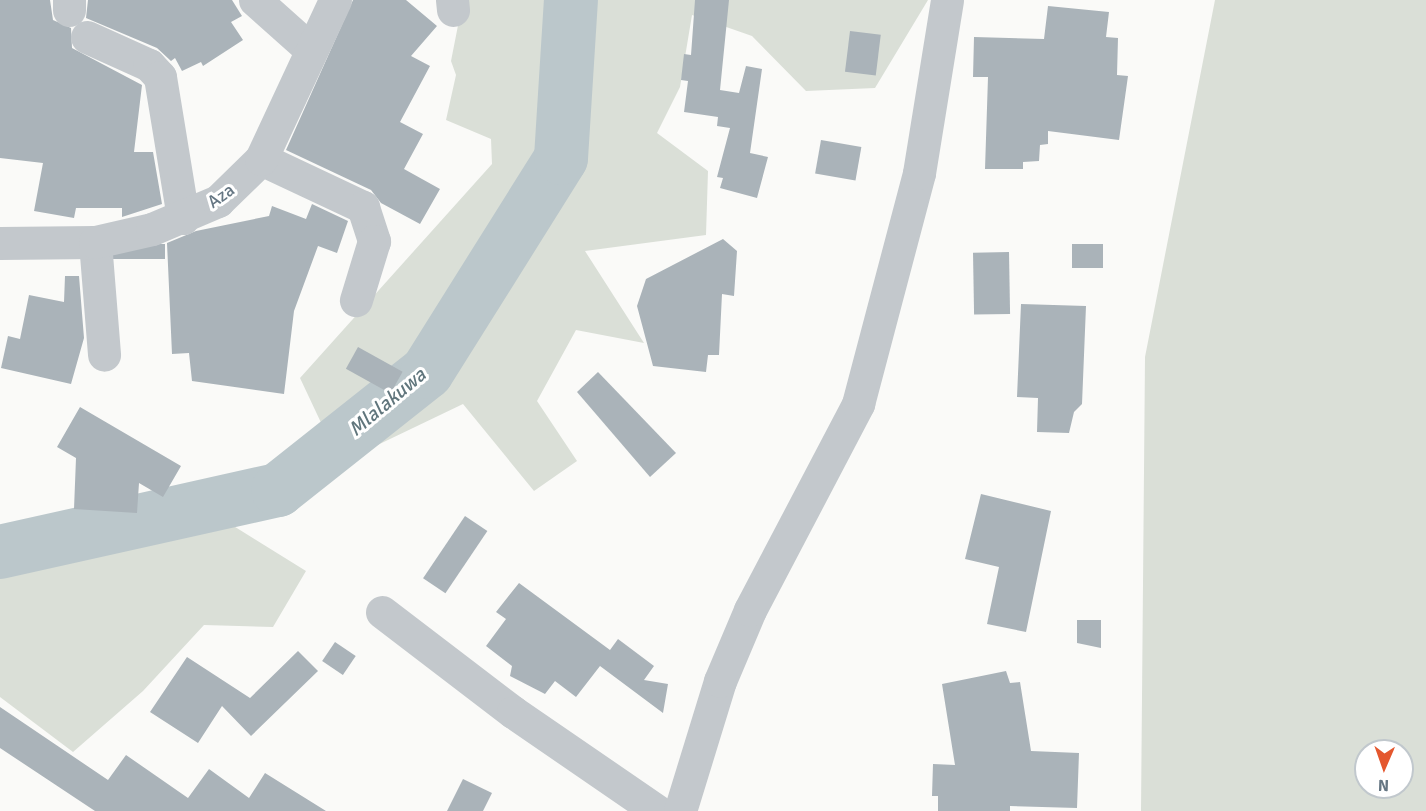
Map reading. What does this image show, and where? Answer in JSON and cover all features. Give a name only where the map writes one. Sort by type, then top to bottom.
[{"type":"street","points":[[255,0],[310,49]]},
{"type":"street","name":"Aza","points":[[0,243],[95,242],[183,218],[218,201],[261,159],[310,49],[335,0]]},
{"type":"street","points":[[681,811],[720,681],[750,610],[858,404],[919,173],[947,0]]},
{"type":"street","points":[[87,37],[149,65],[159,77],[183,218]]},
{"type":"street","points":[[261,159],[363,207],[374,241],[356,300]]},
{"type":"street","points":[[95,242],[104,355]]},
{"type":"street","points":[[382,612],[513,712],[657,811]]},
{"type":"shaded area","points":[[463,0],[928,0],[875,88],[806,91],[752,36],[692,15],[680,87],[657,133],[708,171],[706,235],[585,251],[644,343],[576,330],[537,401],[577,461],[534,491],[463,404],[340,463],[300,378],[492,164],[491,139],[446,120],[456,75],[451,61]]},
{"type":"shaded area","points":[[1215,0],[1426,0],[1426,811],[1141,811],[1145,357]]},
{"type":"shaded area","points":[[232,525],[306,571],[273,627],[204,625],[143,691],[73,752],[0,697],[0,578]]},
{"type":"building","points":[[0,0],[50,0],[53,20],[71,28],[72,48],[142,85],[134,152],[153,152],[162,204],[122,217],[122,208],[76,208],[74,218],[34,211],[43,163],[0,158]]},
{"type":"building","points":[[88,0],[232,0],[242,16],[231,22],[243,40],[203,66],[201,62],[182,71],[175,58],[171,61],[157,48],[86,18]]},
{"type":"building","points":[[353,0],[406,0],[437,26],[411,56],[430,66],[400,122],[423,134],[404,169],[440,189],[420,224],[381,203],[371,190],[286,150]]},
{"type":"building","points":[[695,0],[729,0],[720,90],[739,93],[746,66],[762,69],[750,153],[768,157],[757,198],[720,188],[723,178],[717,177],[730,128],[717,126],[718,117],[684,112],[688,81],[681,80],[684,54],[691,55]]},
{"type":"building","points":[[1048,6],[1109,12],[1106,37],[1118,38],[1117,75],[1128,76],[1119,140],[1048,131],[1048,144],[1040,145],[1039,161],[1023,162],[1023,169],[985,169],[988,77],[973,77],[974,37],[1044,39]]},
{"type":"building","points":[[850,31],[881,35],[876,75],[845,72]]},
{"type":"building","points":[[821,140],[861,147],[855,181],[815,173]]},
{"type":"building","points":[[312,204],[348,221],[337,253],[318,246],[294,311],[284,394],[192,381],[189,353],[172,354],[167,243],[196,231],[269,216],[272,206],[306,219]]},
{"type":"building","points":[[723,239],[737,251],[734,296],[722,294],[719,355],[708,355],[706,372],[653,366],[637,306],[646,279]]},
{"type":"building","points":[[113,244],[165,244],[165,259],[113,259]]},
{"type":"building","points":[[1072,244],[1103,244],[1103,268],[1072,268]]},
{"type":"building","points":[[1009,252],[1010,314],[974,315],[973,253]]},
{"type":"building","points":[[65,276],[79,276],[84,338],[71,384],[1,368],[8,336],[20,339],[29,295],[64,302]]},
{"type":"building","points":[[1021,304],[1086,306],[1082,404],[1074,412],[1069,433],[1037,432],[1038,398],[1017,397]]},
{"type":"building","points":[[358,347],[403,372],[390,394],[346,369]]},
{"type":"building","points":[[598,372],[676,453],[650,477],[577,392]]},
{"type":"building","points":[[80,407],[181,466],[163,497],[139,483],[137,513],[74,509],[76,458],[57,447]]},
{"type":"building","points":[[981,494],[1051,511],[1026,632],[987,624],[999,567],[965,559]]},
{"type":"building","points":[[465,516],[487,531],[445,593],[423,578]]},
{"type":"building","points":[[519,583],[610,650],[618,639],[654,666],[644,680],[668,684],[663,713],[600,666],[576,697],[555,681],[545,694],[510,676],[512,666],[486,646],[506,619],[496,612]]},
{"type":"building","points":[[1077,620],[1101,620],[1101,648],[1077,643]]},
{"type":"building","points":[[335,642],[356,656],[343,675],[322,661]]},
{"type":"building","points":[[298,651],[318,671],[251,736],[222,706],[198,743],[150,712],[187,657],[250,698]]},
{"type":"building","points":[[1006,671],[1010,683],[1020,682],[1031,751],[1079,753],[1077,808],[1010,806],[1010,811],[938,811],[938,796],[932,796],[933,764],[955,765],[942,684]]},
{"type":"building","points":[[0,707],[108,780],[126,755],[188,798],[209,769],[249,798],[265,773],[326,811],[95,811],[0,748]]},
{"type":"building","points":[[463,779],[492,793],[483,811],[447,811]]},
{"type":"waterway","name":"Mlalakuwa","points":[[0,552],[278,490],[427,372],[561,158],[571,0]]}]
